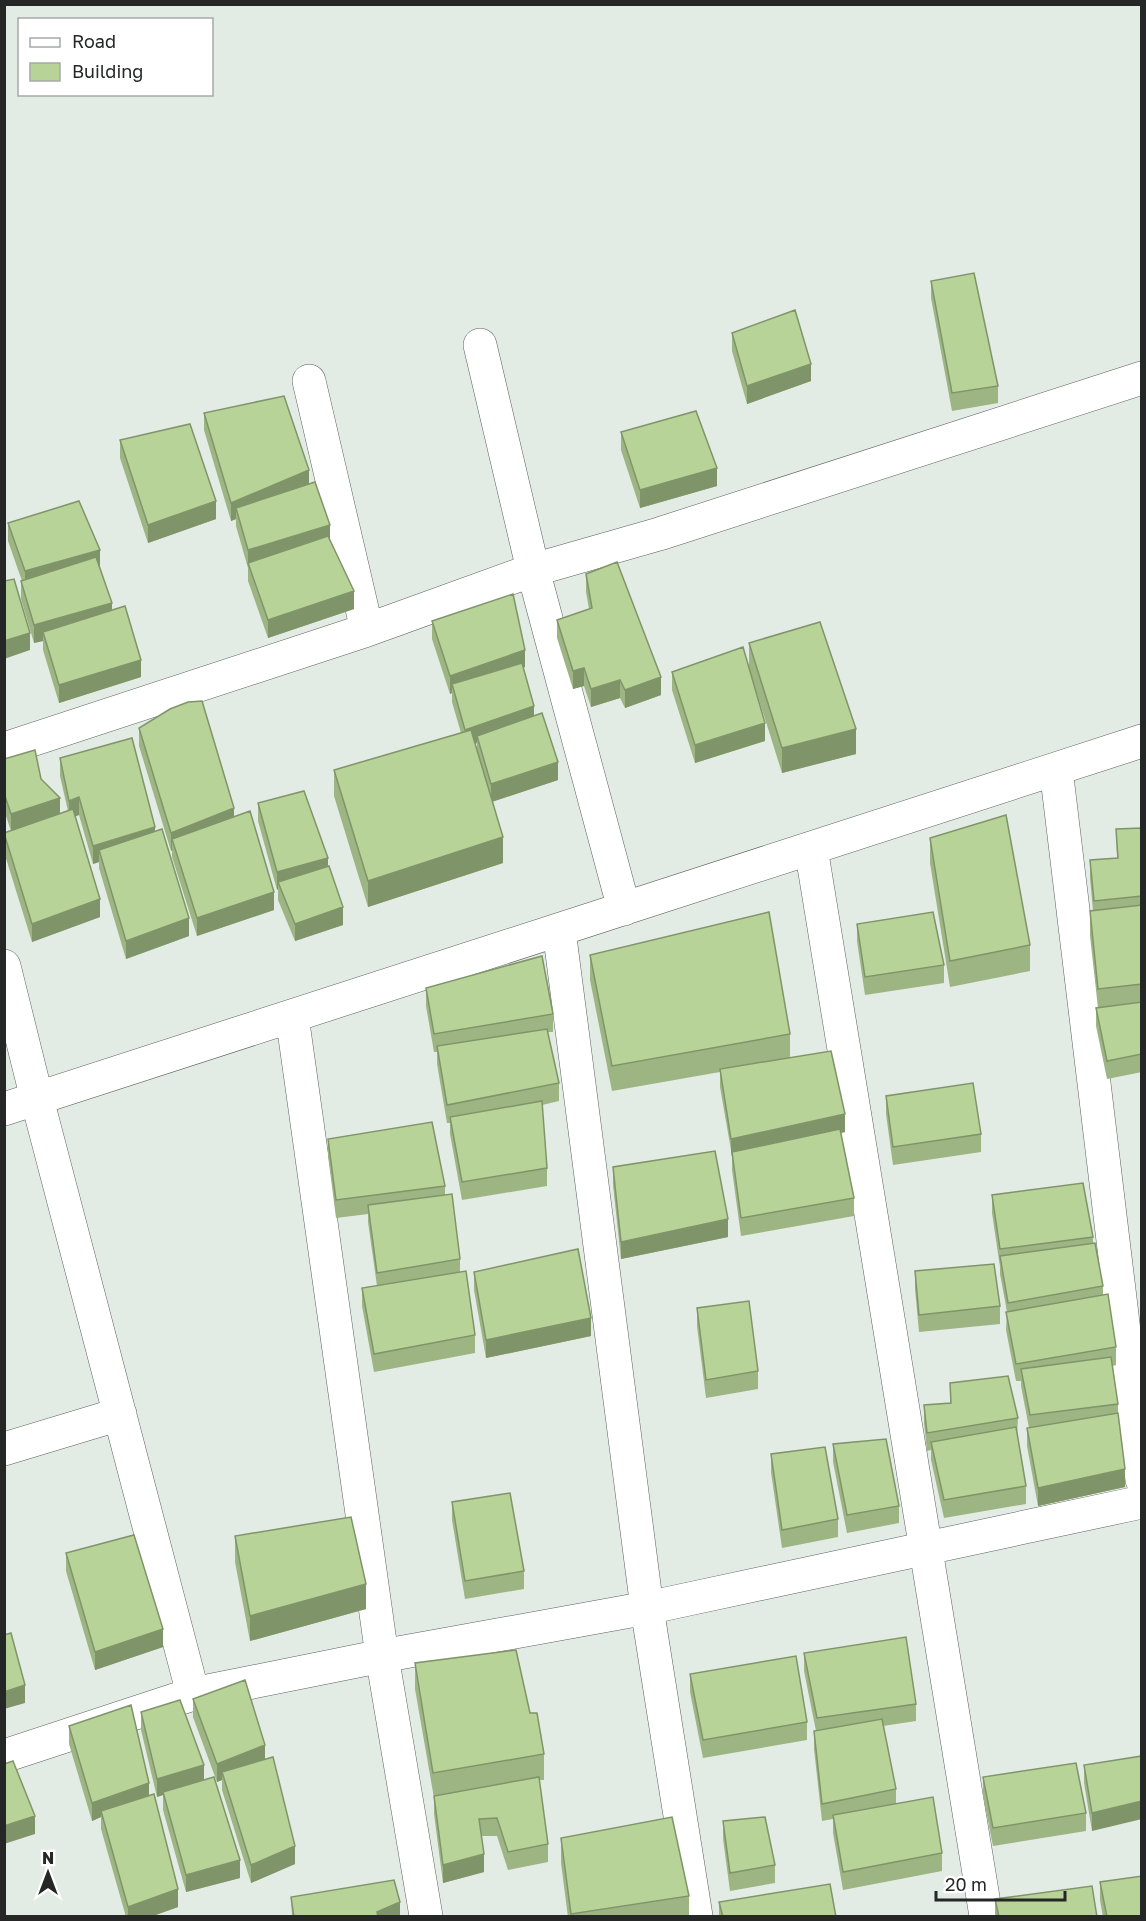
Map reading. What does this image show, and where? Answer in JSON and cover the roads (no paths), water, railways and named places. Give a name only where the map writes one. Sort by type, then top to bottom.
[{"type":"street","points":[[480,345],[533,570],[624,909]]},
{"type":"street","points":[[4,749],[367,630],[533,570],[659,534],[1142,378]]},
{"type":"street","points":[[309,381],[367,630]]},
{"type":"street","points":[[4,1109],[1142,741]]},
{"type":"street","points":[[1056,769],[1142,1480]]},
{"type":"street","points":[[812,848],[986,1917]]},
{"type":"street","points":[[559,930],[646,1608],[696,1917]]},
{"type":"street","points":[[4,966],[193,1694]]},
{"type":"street","points":[[292,1016],[382,1656],[426,1917]]},
{"type":"street","points":[[4,1449],[120,1414]]},
{"type":"street","points":[[4,1756],[193,1694],[382,1656],[646,1608],[1142,1502]]}]
